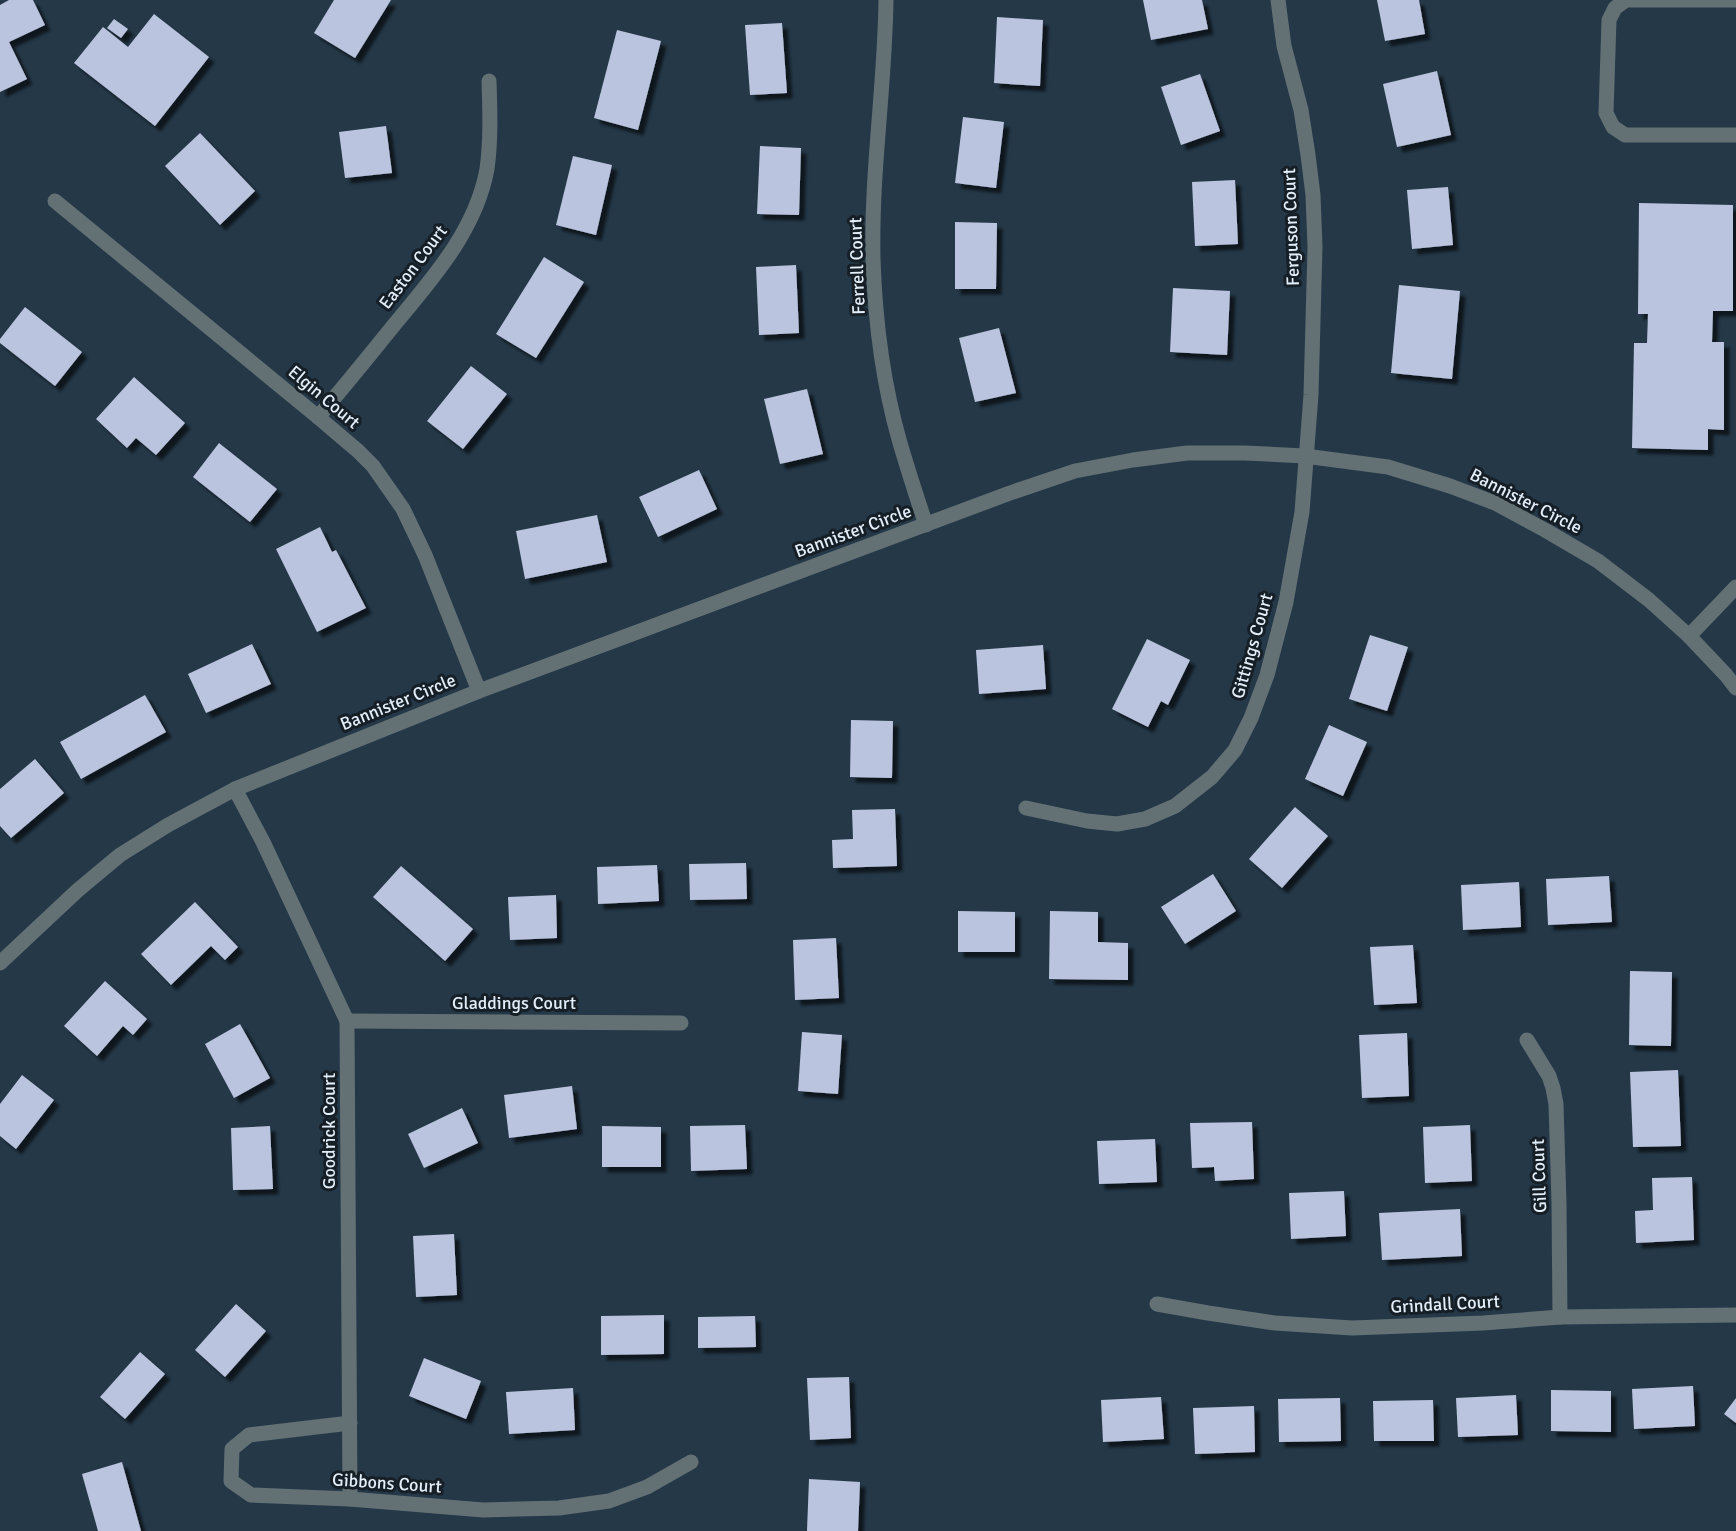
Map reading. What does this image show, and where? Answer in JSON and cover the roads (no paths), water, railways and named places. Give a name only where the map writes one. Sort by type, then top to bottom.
[{"type":"street","name":"Ferrell Court","points":[[886,0],[886,42],[876,146],[874,198],[873,258],[878,327],[899,441],[926,525]]},
{"type":"street","name":"Ferguson Court","points":[[1278,0],[1284,46],[1301,110],[1313,195],[1315,247],[1311,394],[1305,456]]},
{"type":"street","points":[[1736,0],[1626,0],[1615,8],[1609,20],[1606,113],[1613,127],[1625,135],[1736,135]]},
{"type":"street","name":"Easton Court","points":[[318,417],[435,274],[462,237],[486,170],[490,136],[489,81]]},
{"type":"street","name":"Elgin Court","points":[[56,201],[358,450],[373,466],[403,509],[425,555],[479,691]]},
{"type":"street","name":"Bannister Circle","points":[[0,963],[78,890],[120,855],[168,825],[234,789],[479,691],[1010,493],[1076,471],[1133,460],[1187,453],[1305,456],[1388,467],[1495,503],[1598,561],[1649,600],[1689,636],[1736,688]]},
{"type":"street","name":"Gittings Court","points":[[1026,808],[1117,824],[1145,819],[1175,806],[1194,792],[1212,777],[1235,750],[1268,675],[1286,602],[1302,512],[1305,456]]},
{"type":"street","points":[[1689,636],[1736,587]]},
{"type":"street","name":"Goodrick Court","points":[[234,789],[263,842],[348,1021],[350,1499]]},
{"type":"street","name":"Gladdings Court","points":[[348,1021],[681,1023]]},
{"type":"street","name":"Gill Court","points":[[1527,1040],[1549,1076],[1556,1104],[1560,1317]]},
{"type":"street","name":"Grindall Court","points":[[1158,1304],[1275,1323],[1352,1328],[1483,1323],[1560,1317],[1736,1315]]},
{"type":"street","name":"Gibbons Court","points":[[350,1423],[249,1434],[232,1449],[231,1481],[251,1495],[350,1499],[483,1510],[559,1508],[609,1501],[647,1487],[691,1462]]}]
